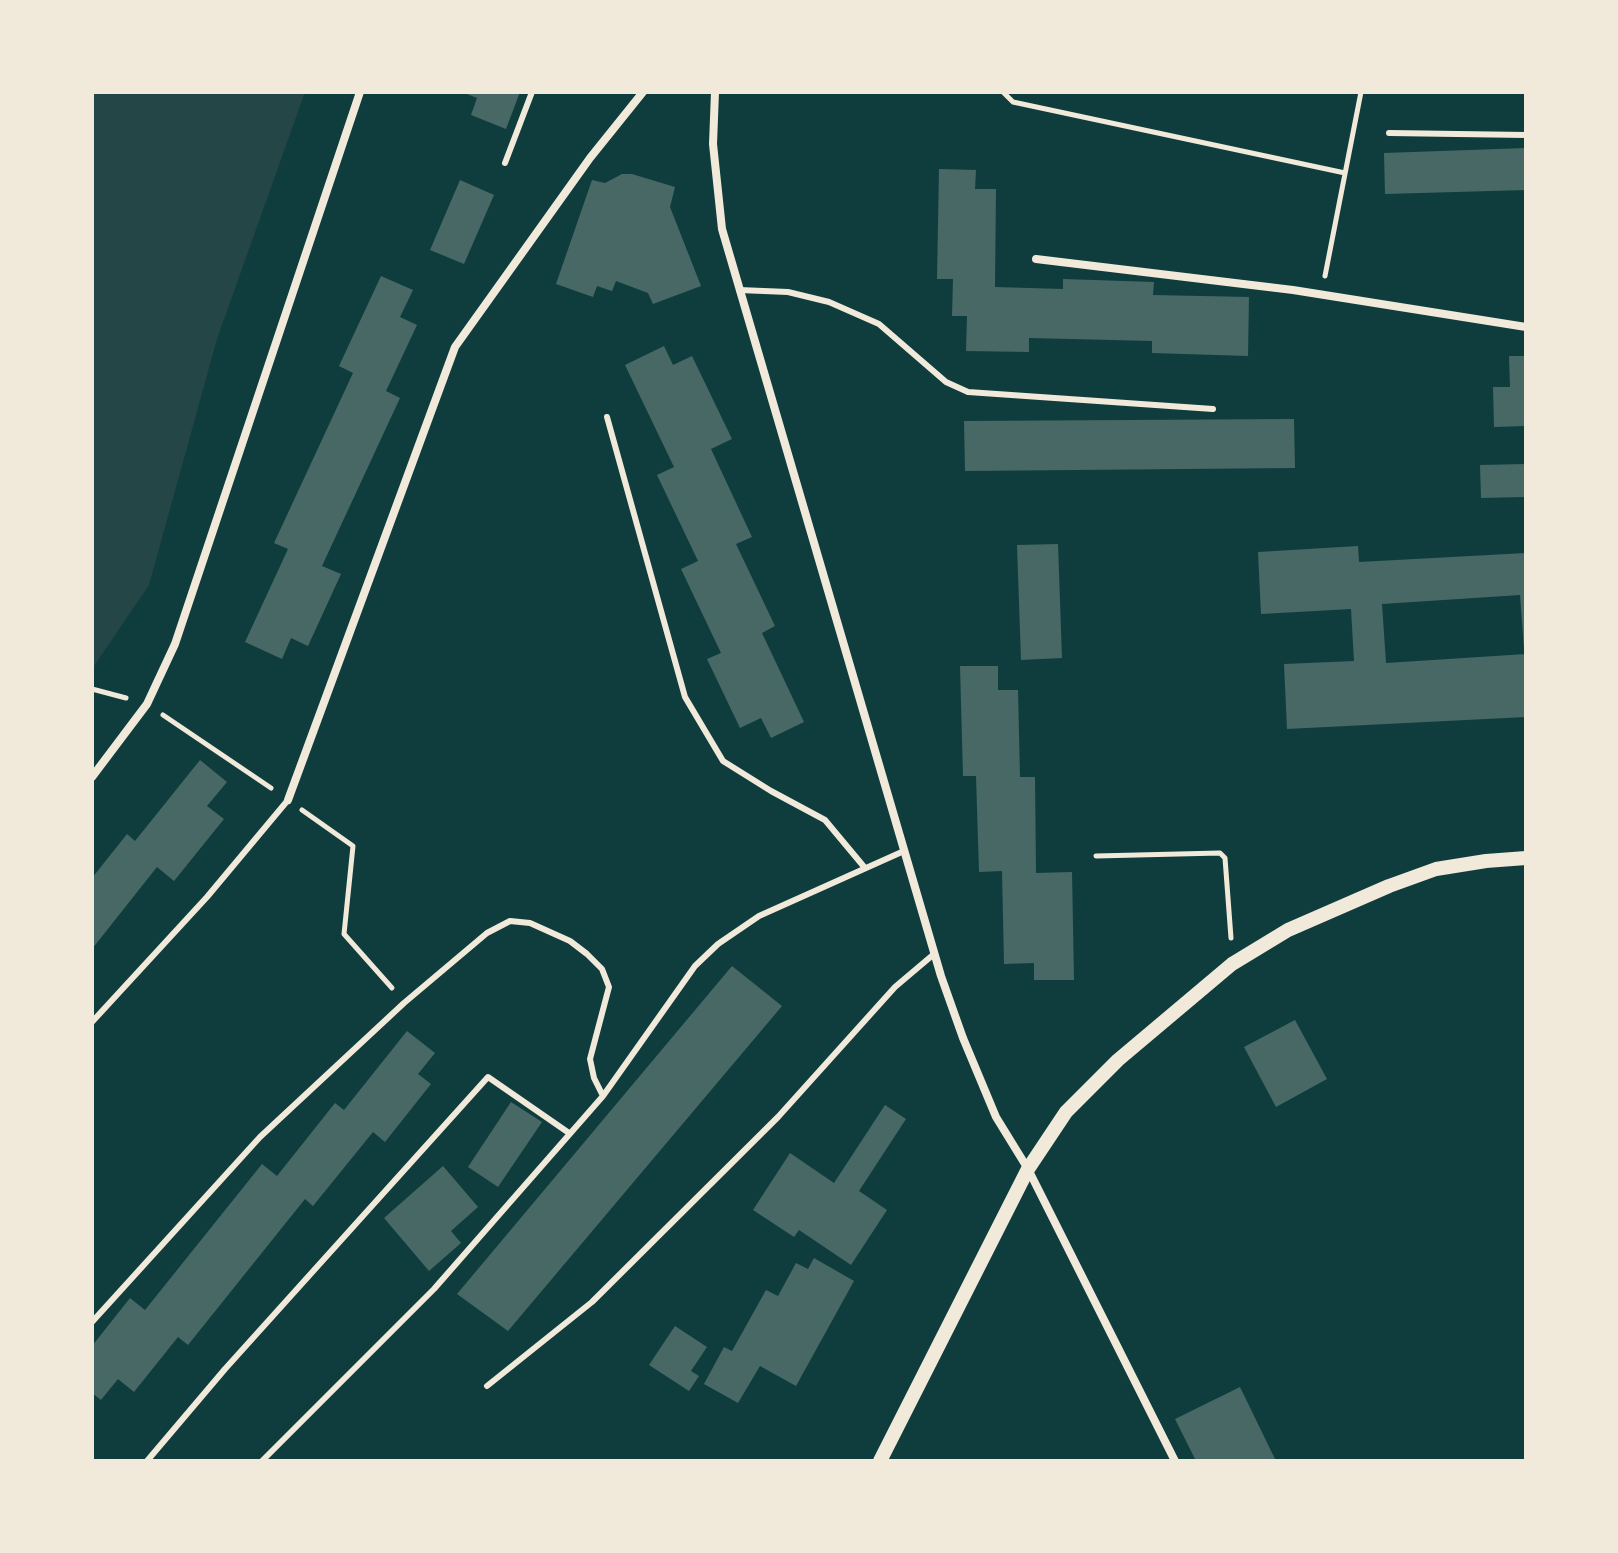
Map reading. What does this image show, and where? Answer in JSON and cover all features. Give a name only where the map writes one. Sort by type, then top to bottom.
[{"type":"street","points":[[92,777],[147,704],[175,644],[360,92]]},
{"type":"street","points":[[288,800],[455,347],[590,158],[643,92]]},
{"type":"street","points":[[715,92],[713,144],[722,229],[934,954],[963,1038],[996,1117],[1028,1169],[1175,1461]]},
{"type":"street","points":[[1036,259],[1321,294],[1526,327]]},
{"type":"street","points":[[880,1461],[1028,1169],[1066,1112],[1118,1060],[1232,964],[1288,930],[1436,869],[1526,858]]},
{"type":"lane","points":[[505,163],[532,92]]},
{"type":"lane","points":[[1389,133],[1526,135]]},
{"type":"lane","points":[[739,290],[788,292],[829,302],[879,324],[946,382],[968,392],[1213,409]]},
{"type":"lane","points":[[607,417],[685,697],[723,761],[825,820],[865,868]]},
{"type":"lane","points":[[92,1022],[207,897],[288,800]]},
{"type":"lane","points":[[262,1461],[434,1289],[603,1096],[695,966],[718,944],[759,916],[904,851]]},
{"type":"lane","points":[[92,1322],[260,1137],[404,1003],[487,933],[510,921],[530,923],[570,941],[602,969],[609,987],[590,1059],[594,1078],[603,1096]]},
{"type":"lane","points":[[487,1386],[592,1302],[778,1117],[895,987],[934,954]]},
{"type":"lane","points":[[147,1461],[235,1357],[488,1077],[569,1133]]},
{"type":"path","points":[[1003,92],[1013,102],[1345,173]]},
{"type":"path","points":[[1321,294],[1361,92]]},
{"type":"path","points":[[92,689],[147,704],[353,846],[344,934],[404,1003]]},
{"type":"path","points":[[1096,856],[1220,853],[1225,858],[1232,964]]},
{"type":"shaded area","points":[[92,92],[305,92],[217,339],[149,585],[92,669]]},
{"type":"building","points":[[462,92],[520,92],[506,129],[471,115],[477,98]]},
{"type":"building","points":[[1526,148],[1526,190],[1385,194],[1384,153]]},
{"type":"building","points":[[939,169],[976,170],[975,189],[996,189],[995,287],[1063,289],[1063,279],[1154,282],[1153,295],[1249,297],[1248,356],[1152,353],[1152,341],[1029,338],[1029,352],[966,351],[967,316],[952,316],[953,279],[937,279]]},
{"type":"building","points":[[622,174],[675,187],[670,207],[701,286],[653,304],[648,293],[616,281],[612,291],[597,286],[593,297],[556,284],[592,180],[605,183]]},
{"type":"building","points":[[460,180],[494,195],[464,264],[430,250]]},
{"type":"building","points":[[381,276],[413,290],[400,317],[417,325],[386,391],[400,398],[322,566],[341,574],[308,646],[291,638],[282,659],[245,642],[288,549],[274,543],[353,373],[339,366]]},
{"type":"building","points":[[664,346],[673,365],[692,356],[732,439],[711,449],[752,537],[736,544],[775,626],[762,633],[804,722],[771,738],[761,718],[740,728],[707,659],[721,653],[681,569],[698,561],[657,475],[674,467],[625,365]]},
{"type":"building","points":[[1509,356],[1526,356],[1526,426],[1494,427],[1493,387],[1510,387]]},
{"type":"building","points":[[1294,419],[1295,468],[965,471],[964,421]]},
{"type":"building","points":[[1526,464],[1526,497],[1481,498],[1480,465]]},
{"type":"building","points":[[1058,544],[1062,658],[1021,660],[1017,545]]},
{"type":"building","points":[[1358,546],[1359,562],[1526,553],[1526,649],[1520,595],[1382,604],[1386,663],[1526,654],[1526,717],[1287,729],[1284,664],[1354,661],[1351,609],[1261,614],[1258,552]]},
{"type":"building","points":[[960,666],[998,666],[998,690],[1018,690],[1020,777],[1035,777],[1036,873],[1072,872],[1074,980],[1034,980],[1034,963],[1004,964],[1002,871],[979,872],[976,776],[963,776]]},
{"type":"building","points":[[200,760],[227,782],[207,806],[224,819],[174,881],[157,867],[92,949],[92,878],[127,834],[135,841]]},
{"type":"building","points":[[732,966],[782,1006],[508,1331],[457,1294]]},
{"type":"building","points":[[1295,1020],[1327,1079],[1276,1107],[1244,1047]]},
{"type":"building","points":[[407,1031],[435,1053],[418,1074],[431,1084],[385,1142],[373,1132],[313,1206],[305,1199],[188,1345],[178,1337],[134,1392],[118,1379],[101,1400],[92,1393],[92,1346],[130,1298],[145,1310],[262,1164],[277,1176],[335,1103],[344,1110]]},
{"type":"building","points":[[511,1102],[542,1122],[498,1187],[468,1167]]},
{"type":"building","points":[[885,1105],[906,1119],[859,1191],[887,1210],[851,1265],[799,1230],[794,1237],[753,1210],[790,1153],[834,1183]]},
{"type":"building","points":[[443,1166],[478,1207],[451,1231],[461,1243],[429,1271],[384,1218]]},
{"type":"building","points":[[814,1258],[854,1281],[796,1386],[760,1366],[738,1403],[704,1384],[724,1347],[732,1351],[766,1290],[778,1296],[796,1263],[808,1269]]},
{"type":"building","points":[[675,1326],[707,1347],[691,1371],[699,1376],[689,1391],[649,1365]]},
{"type":"building","points":[[1240,1387],[1276,1461],[1196,1461],[1175,1419]]}]
